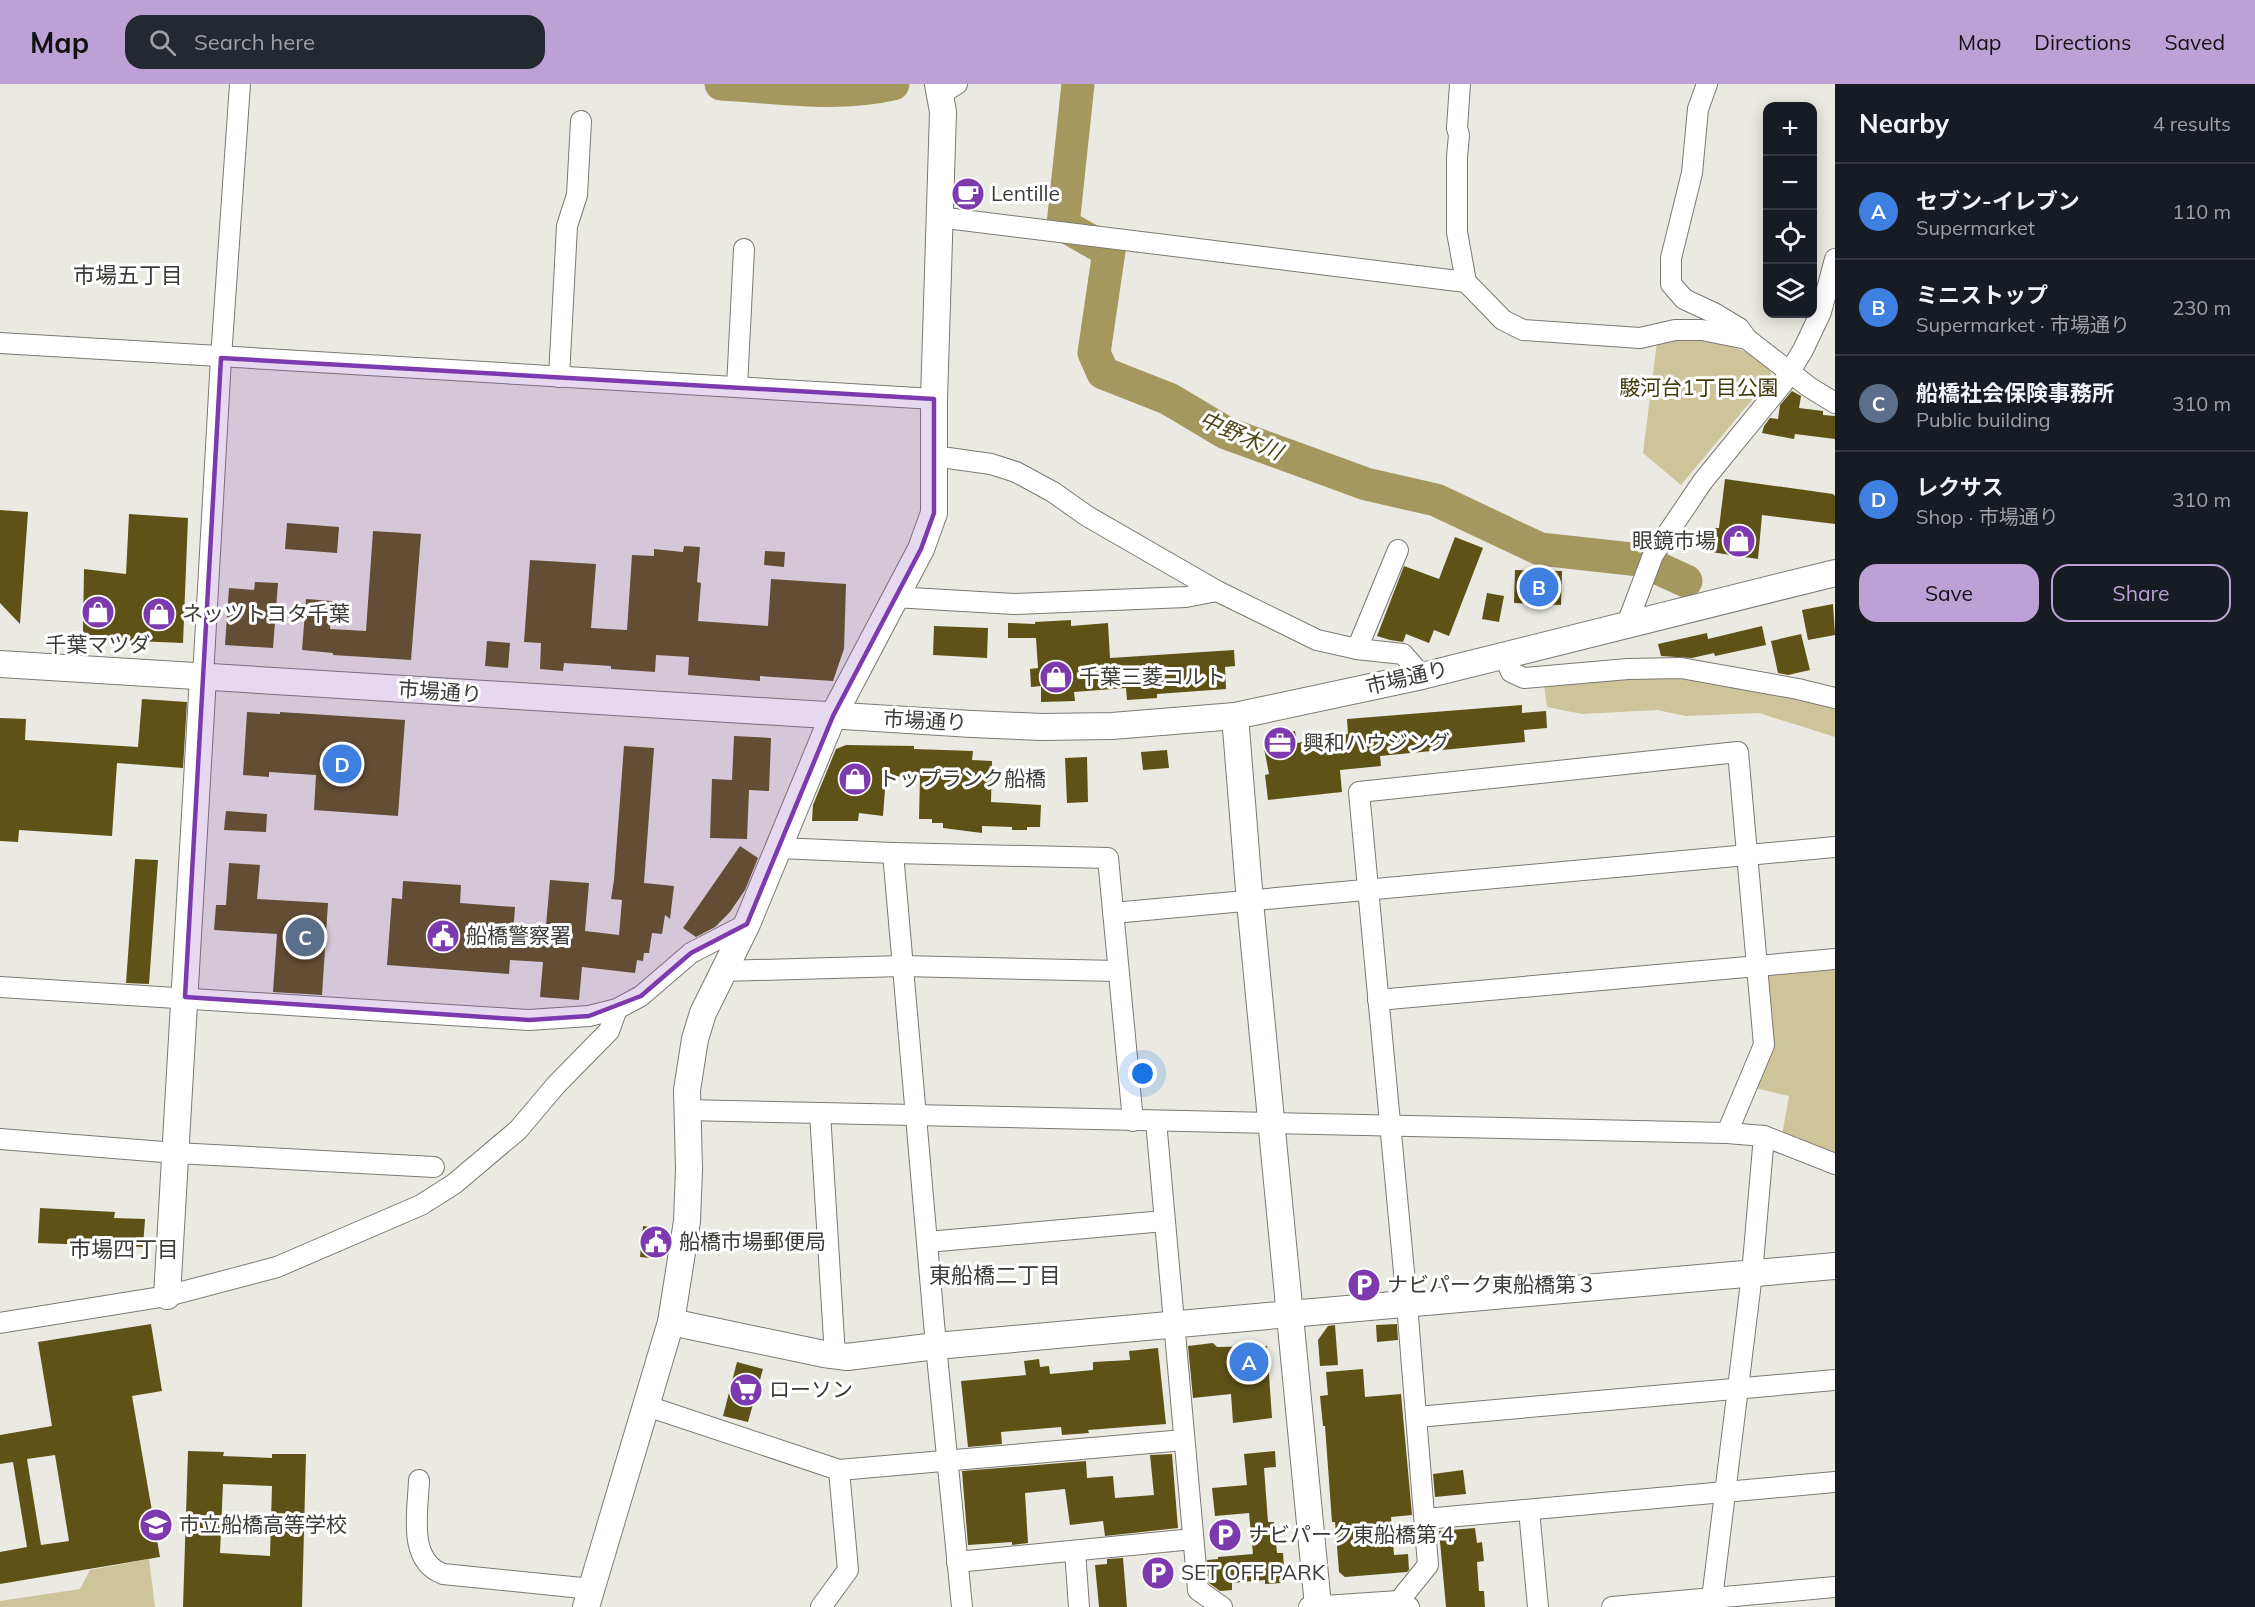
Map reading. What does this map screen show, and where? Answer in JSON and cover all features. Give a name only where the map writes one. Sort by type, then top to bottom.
[{"type":"street","points":[[167,1296],[221,358],[240,84]]},
{"type":"street","points":[[1460,84],[1456,208],[1457,232],[1466,282],[1503,320],[1523,330],[1640,338],[1675,330],[1695,330],[1747,339]]},
{"type":"street","points":[[1707,84],[1698,109],[1692,173],[1671,258],[1671,284],[1684,299],[1739,328],[1747,339],[1835,403]]},
{"type":"street","points":[[419,1480],[419,1543],[425,1562],[432,1570],[443,1575],[589,1598],[671,1322],[687,1221],[688,1078],[695,1039],[703,1013],[747,924],[833,716],[921,549],[934,513],[938,217],[944,87]]},
{"type":"street","points":[[559,377],[567,226],[577,195],[581,121]]},
{"type":"street","points":[[938,217],[1466,282]]},
{"type":"street","points":[[737,387],[744,249]]},
{"type":"street","points":[[1627,624],[1649,563],[1703,481],[1783,383],[1803,350],[1821,312],[1835,259]]},
{"type":"street","points":[[0,343],[934,399]]},
{"type":"street","points":[[934,456],[991,464],[1016,472],[1217,591],[1317,640],[1357,649],[1403,654],[1422,676]]},
{"type":"street","points":[[1357,649],[1398,550]]},
{"type":"street","name":"市場通り","points":[[0,664],[833,716],[1042,727],[1112,726],[1235,716],[1422,676],[1835,573]]},
{"type":"street","points":[[894,597],[1014,604],[1186,597],[1217,591]]},
{"type":"street","points":[[1504,655],[1511,672],[1524,678],[1628,669],[1682,668],[1835,698]]},
{"type":"street","points":[[1235,716],[1250,902],[1290,1314],[1313,1606],[1404,1604],[1428,1565],[1407,1304],[1359,792],[1738,752],[1764,1045],[1727,1133]]},
{"type":"street","points":[[1113,913],[1835,847]]},
{"type":"street","points":[[779,848],[1108,858],[1133,1121]]},
{"type":"street","points":[[893,853],[936,1346],[962,1607]]},
{"type":"street","points":[[0,987],[529,1020],[589,1016],[617,1009],[641,996],[692,953],[747,924]]},
{"type":"street","points":[[1378,1000],[1835,959]]},
{"type":"street","points":[[723,971],[902,966],[1118,971]]},
{"type":"street","points":[[0,1323],[167,1296],[277,1267],[422,1205],[453,1184],[518,1130],[556,1085],[609,1031],[617,1009]]},
{"type":"street","points":[[686,1110],[1727,1133],[1764,1137],[1835,1164]]},
{"type":"street","points":[[820,1113],[835,1356]]},
{"type":"street","points":[[1156,1121],[1198,1590],[1222,1607]]},
{"type":"street","points":[[1711,1603],[1752,1274],[1764,1137]]},
{"type":"street","points":[[0,1139],[176,1153],[434,1167]]},
{"type":"street","points":[[927,1242],[1164,1221]]},
{"type":"street","points":[[671,1322],[847,1357],[936,1346],[1835,1266]]},
{"type":"street","points":[[1417,1417],[1835,1380]]},
{"type":"street","points":[[647,1406],[839,1470],[1184,1440]]},
{"type":"street","points":[[821,1607],[848,1570],[839,1470]]},
{"type":"street","points":[[1425,1519],[1835,1482]]},
{"type":"street","points":[[1529,1510],[1538,1607]]},
{"type":"street","points":[[957,1562],[1193,1539]]},
{"type":"street","points":[[1075,1551],[1079,1607]]},
{"type":"street","points":[[1612,1607],[1711,1603],[1835,1587]]},
{"type":"highlighted area","points":[[221,358],[934,399],[934,513],[921,549],[833,716],[747,924],[691,953],[641,996],[589,1016],[529,1020],[185,997]]},
{"type":"green space","name":"駿河台1丁目公園","points":[[1700,339],[1737,348],[1754,355],[1770,366],[1771,377],[1681,485],[1643,453],[1657,342]]},
{"type":"green space","points":[[1658,674],[1835,705],[1835,737],[1759,713],[1686,716],[1657,710],[1582,714],[1547,707],[1544,684]]},
{"type":"green space","points":[[1835,967],[1835,1156],[1782,1135],[1789,1096],[1755,1088],[1766,980],[1772,973]]},
{"type":"green space","points":[[149,1559],[155,1607],[0,1607],[0,1601],[80,1589],[90,1570]]},
{"type":"building","points":[[1792,391],[1801,396],[1799,408],[1823,411],[1823,415],[1835,416],[1835,439],[1795,434],[1794,439],[1762,433],[1770,418],[1778,419],[1780,405]]},
{"type":"building","points":[[1725,479],[1833,494],[1835,496],[1835,524],[1762,515],[1758,559],[1711,552],[1715,528],[1719,528]]},
{"type":"building","points":[[0,510],[28,512],[20,624],[0,603]]},
{"type":"building","points":[[129,514],[188,518],[183,643],[110,640],[110,642],[92,643],[83,631],[84,569],[126,574]]},
{"type":"building","points":[[287,523],[339,527],[337,553],[285,549]]},
{"type":"building","points":[[373,531],[421,534],[411,660],[333,655],[333,653],[302,650],[306,599],[332,601],[330,629],[366,631]]},
{"type":"building","points":[[1455,537],[1483,548],[1449,636],[1434,630],[1429,643],[1406,634],[1403,642],[1377,636],[1404,566],[1439,579]]},
{"type":"building","points":[[684,546],[700,547],[697,582],[701,583],[698,621],[768,626],[771,579],[846,584],[844,649],[833,681],[760,676],[760,681],[688,675],[689,657],[656,655],[655,672],[564,663],[563,671],[540,669],[541,643],[524,642],[530,560],[596,564],[591,628],[627,630],[632,555],[654,556],[654,549],[683,552]]},
{"type":"building","points":[[765,551],[785,552],[784,567],[764,565]]},
{"type":"building","points":[[1515,570],[1562,571],[1561,605],[1514,603]]},
{"type":"building","points":[[255,582],[278,583],[273,648],[225,645],[229,588],[254,590]]},
{"type":"building","points":[[1487,593],[1504,596],[1499,622],[1482,619]]},
{"type":"building","points":[[1833,604],[1835,635],[1808,640],[1802,610]]},
{"type":"building","points":[[1071,620],[1071,626],[1108,623],[1110,658],[1234,650],[1235,666],[1225,667],[1226,689],[1157,694],[1157,698],[1127,700],[1126,688],[1074,692],[1075,701],[1041,702],[1041,686],[1031,687],[1030,669],[1038,668],[1036,638],[1008,638],[1008,623],[1035,624],[1035,622]]},
{"type":"building","points":[[934,626],[988,628],[987,658],[933,655]]},
{"type":"building","points":[[1762,626],[1766,645],[1715,656],[1714,653],[1692,658],[1661,656],[1658,644],[1707,633],[1708,639]]},
{"type":"building","points":[[1801,634],[1810,670],[1788,675],[1778,673],[1771,641]]},
{"type":"building","points":[[487,641],[510,643],[508,668],[485,666]]},
{"type":"building","points":[[142,699],[187,702],[183,768],[117,763],[112,836],[19,830],[18,842],[0,841],[0,718],[26,719],[25,740],[138,747]]},
{"type":"building","points":[[1522,705],[1522,713],[1546,711],[1547,728],[1524,730],[1525,742],[1380,756],[1381,766],[1340,770],[1342,792],[1268,800],[1265,775],[1269,774],[1264,748],[1275,734],[1295,731],[1297,743],[1348,734],[1347,719]]},
{"type":"building","points":[[247,712],[405,720],[398,816],[314,810],[316,775],[269,772],[269,777],[243,775]]},
{"type":"building","points":[[734,736],[771,738],[769,791],[749,790],[747,839],[710,838],[712,779],[732,780]]},
{"type":"building","points":[[846,745],[914,746],[914,749],[973,751],[972,760],[992,761],[991,802],[1041,805],[1040,827],[1012,830],[1012,827],[982,826],[982,833],[943,828],[943,823],[932,823],[932,819],[919,819],[920,777],[886,776],[883,816],[859,813],[858,821],[812,821],[813,805],[836,749]]},
{"type":"building","points":[[624,746],[654,748],[644,883],[674,886],[670,919],[665,915],[662,934],[652,933],[649,953],[644,953],[643,961],[637,960],[635,973],[582,967],[579,1000],[540,997],[543,962],[510,960],[509,974],[387,965],[392,898],[402,899],[403,881],[461,885],[460,903],[515,907],[513,935],[545,937],[550,880],[589,883],[585,931],[619,935],[622,900],[611,899]]},
{"type":"building","points":[[1167,750],[1169,768],[1143,770],[1141,752]]},
{"type":"building","points":[[1087,757],[1088,802],[1067,803],[1065,758]]},
{"type":"building","points":[[226,811],[267,814],[266,832],[224,830]]},
{"type":"building","points":[[740,846],[758,858],[745,890],[730,912],[715,927],[696,937],[683,928]]},
{"type":"building","points":[[135,859],[158,860],[149,984],[126,983]]},
{"type":"building","points":[[229,863],[260,865],[257,899],[328,903],[322,995],[273,992],[277,934],[214,930],[216,905],[226,905]]},
{"type":"building","points":[[40,1208],[115,1212],[114,1218],[145,1219],[143,1247],[38,1243]]},
{"type":"building","points":[[643,1226],[665,1229],[661,1259],[640,1257]]},
{"type":"building","points":[[151,1324],[162,1391],[132,1396],[160,1557],[0,1584],[0,1552],[27,1547],[13,1462],[0,1464],[0,1435],[52,1426],[38,1342]],"holes":[[[55,1455],[69,1541],[41,1545],[27,1459]]]},
{"type":"building","points":[[1397,1324],[1398,1340],[1377,1342],[1376,1325]]},
{"type":"building","points":[[1335,1325],[1338,1365],[1320,1366],[1318,1340],[1328,1326]]},
{"type":"building","points":[[1213,1343],[1217,1347],[1267,1346],[1272,1418],[1233,1423],[1231,1394],[1193,1398],[1188,1346]]},
{"type":"building","points":[[1158,1348],[1166,1424],[1088,1430],[1089,1433],[1062,1435],[1061,1427],[1001,1432],[1002,1444],[968,1447],[961,1381],[1026,1375],[1024,1361],[1039,1359],[1040,1367],[1049,1366],[1050,1374],[1093,1370],[1093,1362],[1130,1360],[1129,1351]]},
{"type":"building","points":[[737,1362],[763,1369],[748,1422],[723,1416]]},
{"type":"building","points":[[1363,1369],[1365,1397],[1401,1394],[1412,1515],[1391,1517],[1394,1555],[1408,1554],[1409,1570],[1345,1577],[1339,1572],[1335,1522],[1332,1522],[1325,1426],[1323,1426],[1320,1396],[1328,1395],[1326,1372]]},
{"type":"building","points":[[188,1451],[224,1452],[223,1456],[272,1458],[272,1454],[306,1454],[302,1607],[183,1607]],"holes":[[[223,1484],[272,1486],[270,1556],[220,1553]]]},
{"type":"building","points":[[1275,1451],[1276,1467],[1264,1468],[1268,1522],[1274,1522],[1277,1553],[1283,1553],[1284,1569],[1280,1569],[1281,1583],[1265,1584],[1265,1580],[1232,1583],[1232,1590],[1220,1591],[1209,1583],[1207,1560],[1253,1554],[1249,1513],[1215,1516],[1212,1488],[1247,1485],[1244,1454]]},
{"type":"building","points":[[1172,1454],[1178,1528],[1105,1536],[1103,1521],[1070,1525],[1065,1489],[1025,1493],[1028,1543],[968,1545],[962,1471],[1086,1461],[1087,1478],[1113,1476],[1115,1498],[1154,1495],[1150,1455]]},
{"type":"building","points":[[1463,1470],[1466,1494],[1435,1497],[1433,1474]]},
{"type":"building","points":[[1475,1528],[1477,1543],[1482,1542],[1484,1561],[1477,1562],[1479,1591],[1484,1591],[1485,1607],[1446,1607],[1439,1531]]},
{"type":"building","points":[[1123,1558],[1127,1607],[1099,1607],[1095,1565],[1107,1564],[1107,1559]]},
{"type":"waterway","points":[[721,84],[829,91],[893,84]]},
{"type":"waterway","name":"中野木川","points":[[1078,84],[1063,225],[1109,251],[1094,353],[1103,373],[1169,399],[1226,433],[1366,484],[1436,500],[1540,549],[1640,560],[1686,581]]},
{"type":"place","name":"Lentille","points":[[968,194]]},
{"type":"place","name":"眼鏡市場","points":[[1739,541]]},
{"type":"place","name":"ミニストップ","points":[[1539,587]]},
{"type":"place","name":"千葉マツダ","points":[[98,612]]},
{"type":"place","name":"ネッツトヨタ千葉","points":[[159,614]]},
{"type":"place","name":"千葉三菱コルト","points":[[1056,677]]},
{"type":"place","name":"興和ハウジング","points":[[1280,743]]},
{"type":"place","name":"レクサス","points":[[342,764]]},
{"type":"place","name":"トップランク船橋","points":[[855,779]]},
{"type":"place","name":"船橋警察署","points":[[443,936]]},
{"type":"place","name":"船橋社会保険事務所","points":[[305,937]]},
{"type":"place","name":"船橋市場郵便局","points":[[656,1242]]},
{"type":"place","name":"ナビパーク東船橋第３","points":[[1364,1285]]},
{"type":"place","name":"セブン-イレブン","points":[[1249,1362]]},
{"type":"place","name":"ローソン","points":[[746,1390]]},
{"type":"place","name":"市立船橋高等学校","points":[[156,1525]]},
{"type":"place","name":"ナビパーク東船橋第４","points":[[1225,1535]]},
{"type":"place","name":"SET OFF PARK","points":[[1158,1573]]},
{"type":"district","name":"市場五丁目","points":[[128,275]]},
{"type":"district","name":"市場四丁目","points":[[124,1249]]},
{"type":"district","name":"東船橋二丁目","points":[[995,1275]]}]
